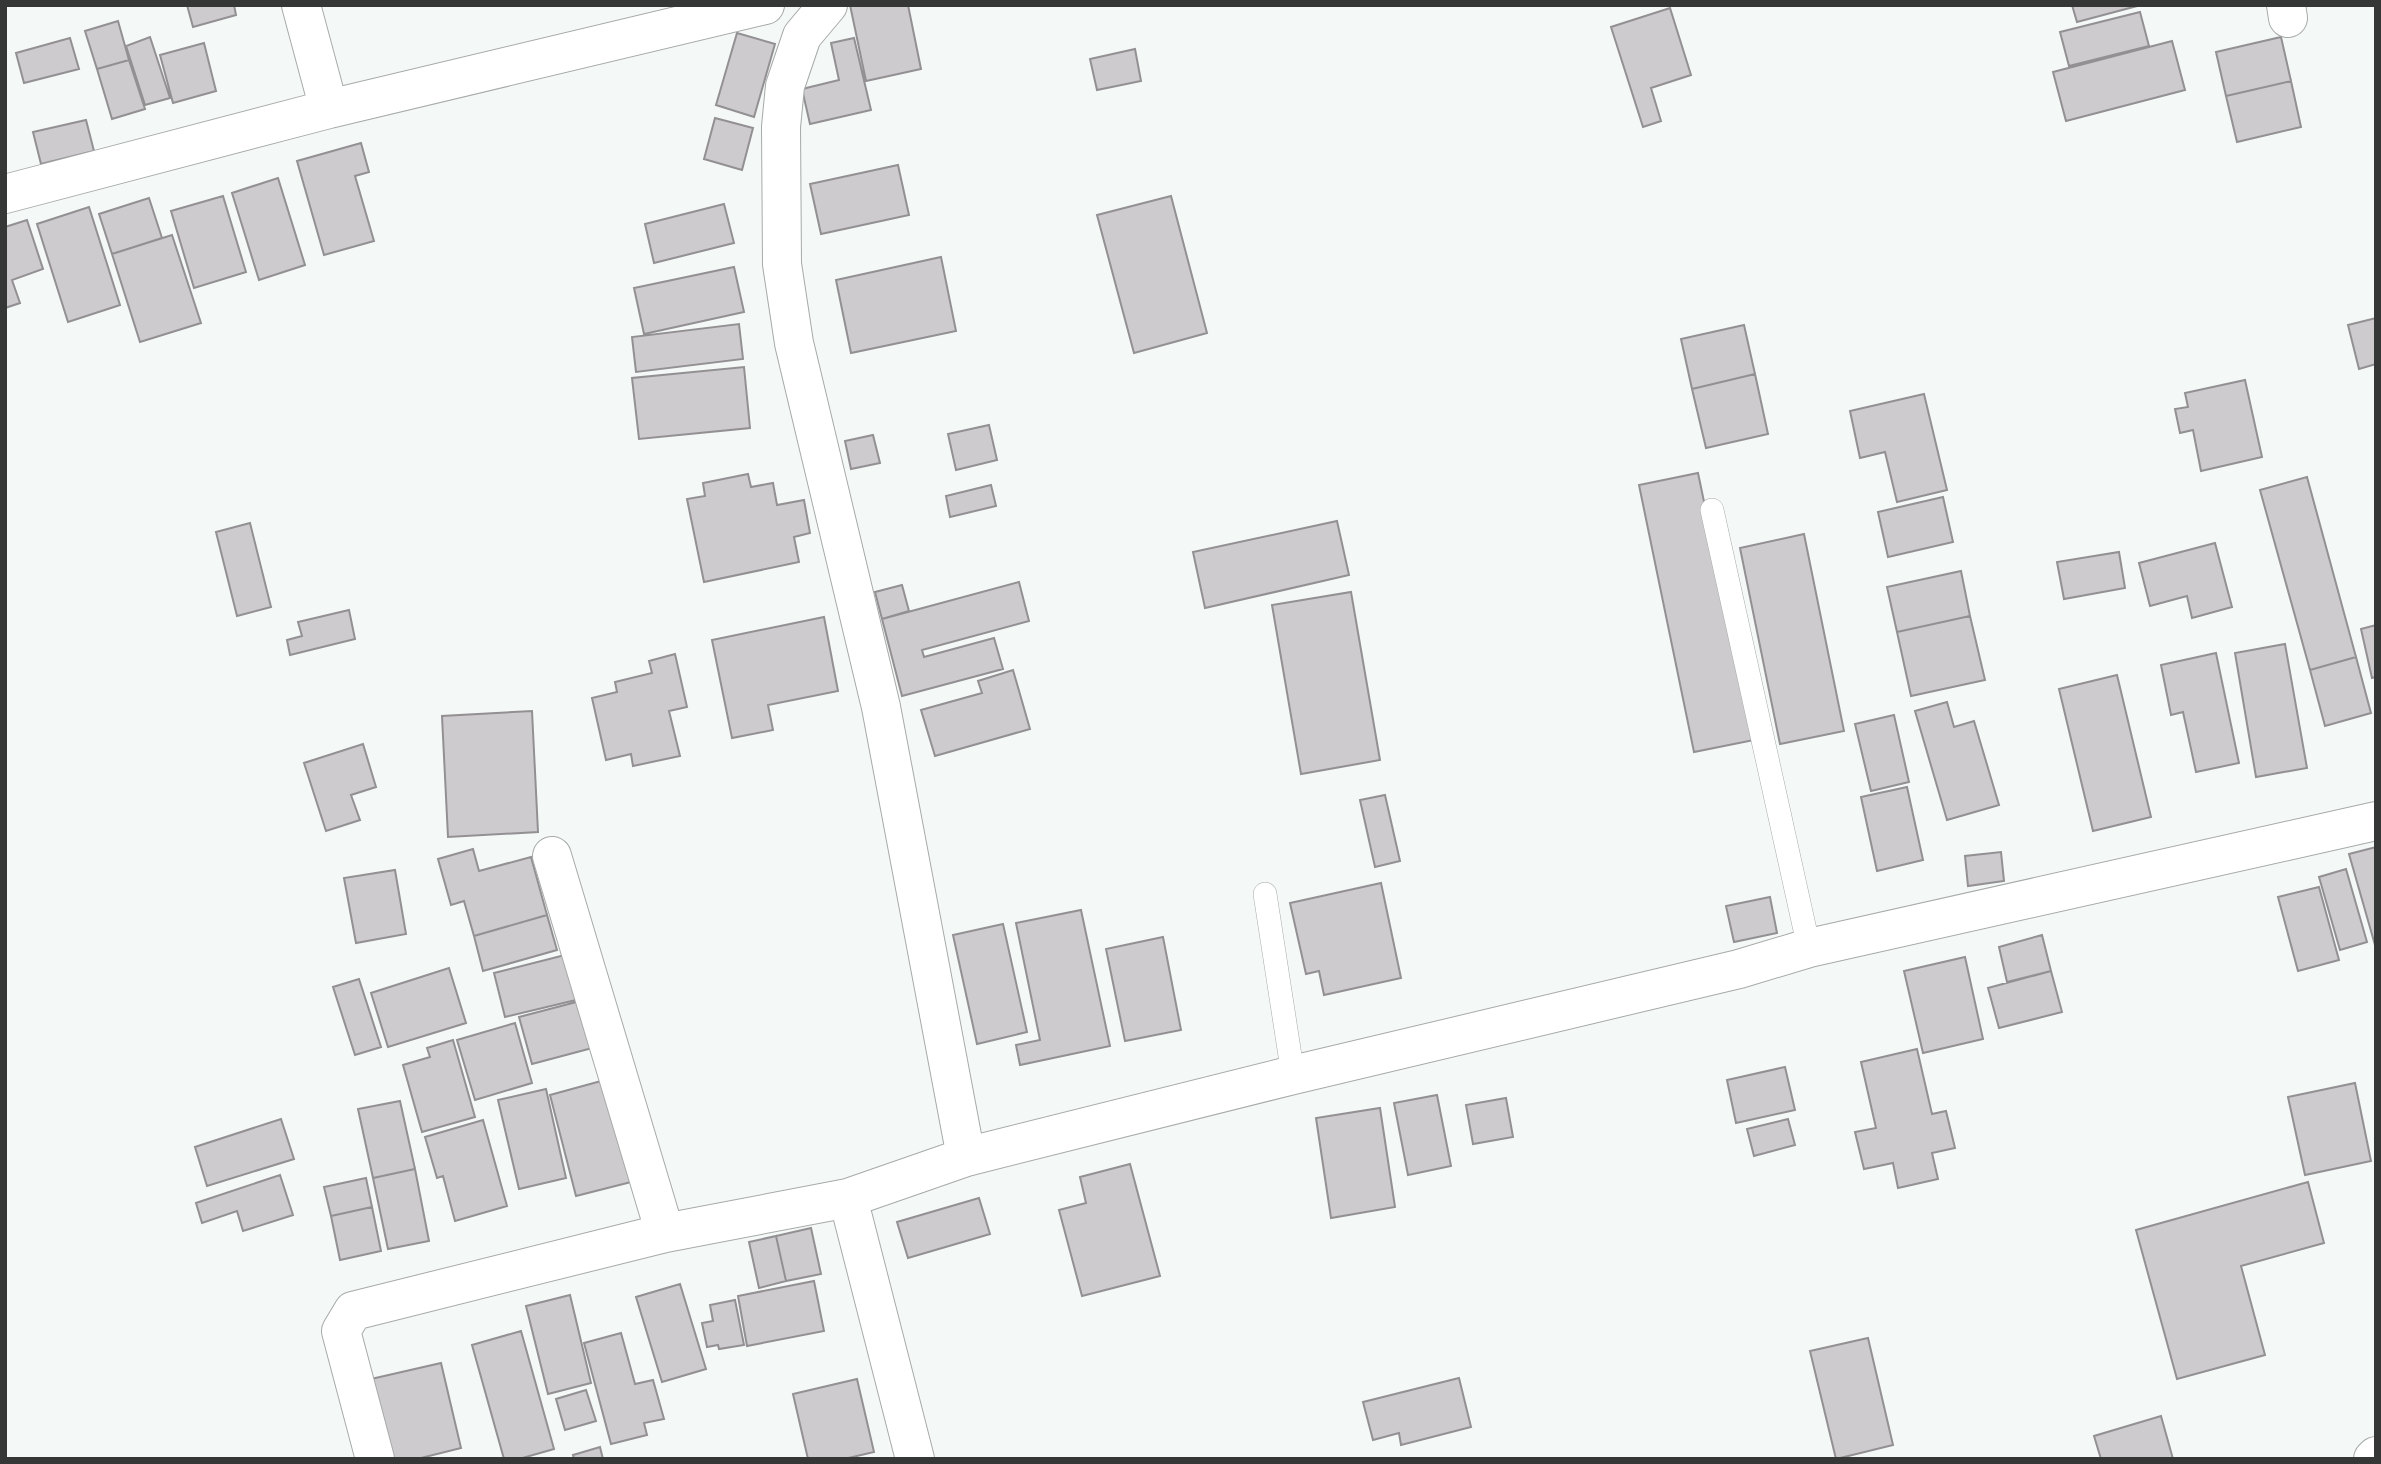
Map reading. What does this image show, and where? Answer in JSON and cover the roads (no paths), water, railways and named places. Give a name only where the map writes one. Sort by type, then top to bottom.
[{"type":"street","points":[[301,5],[329,109]]},
{"type":"street","points":[[5,194],[329,109],[765,5]]},
{"type":"street","points":[[828,5],[802,36],[785,86],[781,127],[782,264],[793,343],[881,707],[966,1157]]},
{"type":"street","points":[[375,1459],[341,1331],[353,1311],[665,1233],[848,1198],[966,1157],[1293,1075],[1740,969],[1810,947],[2376,821]]},
{"type":"street","points":[[552,856],[665,1233]]},
{"type":"street","points":[[848,1198],[915,1459]]},
{"type":"lane","points":[[1712,510],[1810,947]]},
{"type":"lane","points":[[1265,894],[1293,1075]]}]
